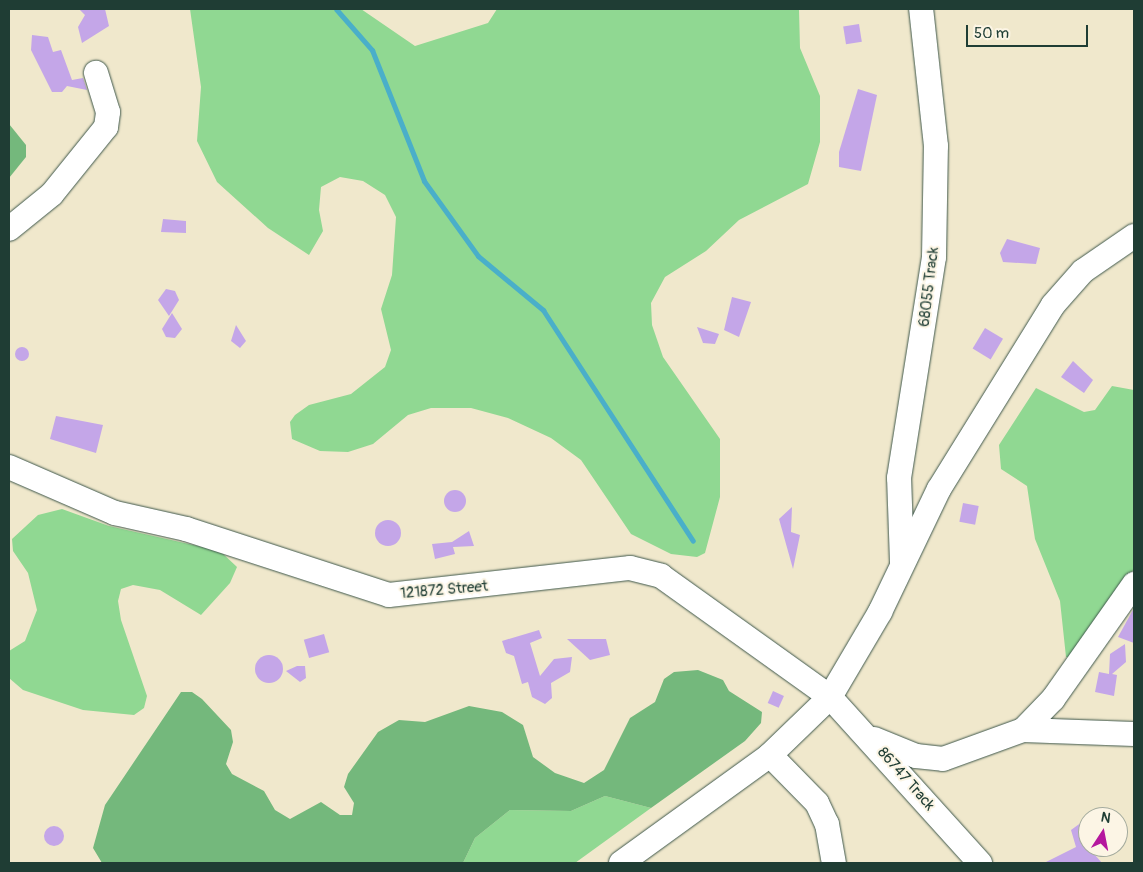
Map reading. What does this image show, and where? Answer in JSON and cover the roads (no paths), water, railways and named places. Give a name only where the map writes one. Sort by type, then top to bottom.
[{"type":"street","name":"68055 Track","points":[[902,564],[899,478],[935,248],[936,146],[921,9]]},
{"type":"street","points":[[9,229],[52,194],[106,127],[108,112],[96,73]]},
{"type":"street","points":[[621,863],[770,755],[830,697],[880,612],[902,564],[966,443],[1053,305],[1083,271],[1134,220]]},
{"type":"street","points":[[1083,271],[1134,236]]},
{"type":"street","name":"121872 Street","points":[[9,467],[116,514],[186,529],[390,595],[608,570],[646,570],[683,590],[830,697]]},
{"type":"street","points":[[1023,730],[1052,699],[1134,584]]},
{"type":"street","name":"86747 Track","points":[[830,697],[870,738],[980,863]]},
{"type":"street","points":[[870,738],[916,756],[943,759],[1023,730],[1134,734]]},
{"type":"street","points":[[770,755],[817,803],[827,824],[834,863]]},
{"type":"waterway","points":[[336,9],[372,50],[424,181],[478,256],[543,310],[693,541]]}]
